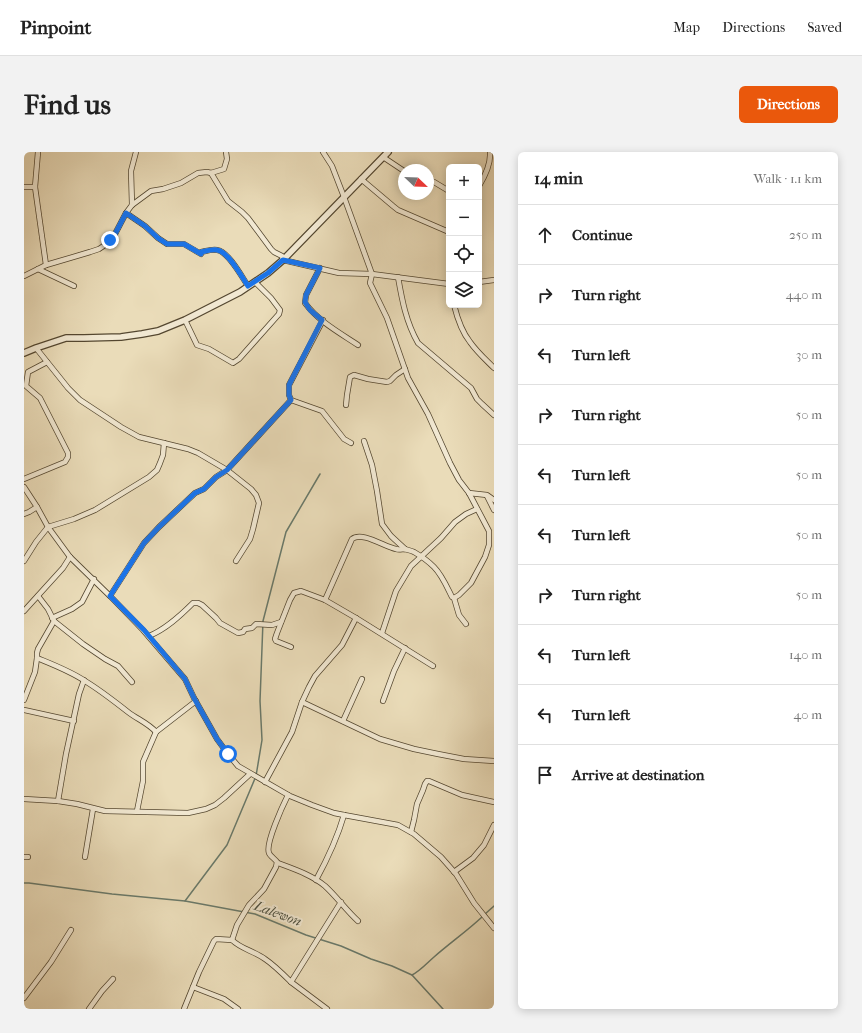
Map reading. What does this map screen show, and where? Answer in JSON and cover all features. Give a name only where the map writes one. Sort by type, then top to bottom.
[{"type":"street","points":[[38,152],[35,187],[46,265]]},
{"type":"street","points":[[132,205],[131,171],[136,152]]},
{"type":"street","points":[[24,276],[46,265],[90,252],[105,245],[115,234],[132,205],[151,191],[163,189],[198,173],[211,173],[224,169],[227,159],[226,152]]},
{"type":"street","points":[[324,152],[332,166],[344,196],[372,274],[370,283],[386,318],[412,386],[428,414],[459,480],[469,493],[489,531],[489,545],[485,557],[471,583],[460,595],[454,598]]},
{"type":"street","points":[[24,353],[66,338],[101,338],[158,331],[185,320],[240,292],[283,260],[388,152]]},
{"type":"street","points":[[482,181],[488,167],[491,154]]},
{"type":"street","points":[[383,157],[398,167]]},
{"type":"street","points":[[211,173],[228,201],[245,215],[271,250],[282,256],[283,260],[339,273],[372,274],[446,284]]},
{"type":"street","points":[[361,179],[398,210],[446,231]]},
{"type":"street","points":[[434,182],[446,188]]},
{"type":"street","points":[[24,187],[35,187]]},
{"type":"street","points":[[126,213],[167,244],[184,244],[201,254],[201,252],[208,250],[223,252],[229,258],[248,286]]},
{"type":"street","points":[[320,268],[306,295],[305,302],[310,310],[322,320],[358,345]]},
{"type":"street","points":[[38,269],[74,286]]},
{"type":"street","points":[[398,277],[403,307],[413,335],[418,343],[471,388],[477,399],[494,415]]},
{"type":"street","points":[[482,282],[494,280]]},
{"type":"street","points":[[185,320],[197,345],[209,349],[233,363],[239,359],[279,314],[280,310],[271,298],[255,282]]},
{"type":"street","points":[[455,308],[469,341],[494,368]]},
{"type":"street","points":[[291,400],[289,395],[289,385],[322,320]]},
{"type":"street","points":[[36,348],[68,388],[80,400],[98,413],[121,428],[139,437],[188,449],[198,453],[227,470],[251,489],[256,495],[259,503],[250,538],[236,561]]},
{"type":"street","points":[[24,479],[65,462],[68,457],[68,453],[40,398],[26,386],[28,372],[46,362]]},
{"type":"street","points":[[346,405],[350,377],[354,375],[387,382],[390,381],[396,374],[405,369]]},
{"type":"street","points":[[291,400],[322,411],[344,439],[351,443]]},
{"type":"street","points":[[110,596],[144,543],[195,493],[204,489],[216,477],[227,470],[291,400]]},
{"type":"street","points":[[364,441],[374,478],[382,524],[391,536],[405,549],[421,556],[434,567],[454,598],[458,615],[466,624]]},
{"type":"street","points":[[24,561],[36,542],[48,528],[95,510],[149,477],[157,470],[163,455],[164,444]]},
{"type":"street","points":[[24,487],[48,528],[70,557],[149,636],[185,679],[217,739],[238,766],[288,795],[312,805],[334,813],[398,825],[411,832],[441,857],[454,872],[474,903],[494,928]]},
{"type":"street","points":[[469,493],[487,495],[494,500]]},
{"type":"street","points":[[487,495],[494,510]]},
{"type":"street","points":[[24,514],[37,507]]},
{"type":"street","points":[[382,633],[396,591],[411,566],[441,538],[455,522],[466,514],[477,509]]},
{"type":"street","points":[[325,600],[352,538],[361,537],[373,540],[396,550],[405,549]]},
{"type":"street","points":[[24,611],[63,568],[70,557]]},
{"type":"street","points":[[24,700],[35,672],[38,649],[53,620],[82,602],[94,580]]},
{"type":"street","points":[[291,647],[276,641],[275,639],[290,600],[294,593],[300,591],[325,600],[382,633],[433,666]]},
{"type":"street","points":[[38,596],[48,609],[53,620],[83,644],[118,666],[132,682]]},
{"type":"street","points":[[149,636],[158,632],[181,615],[193,603],[202,605],[216,618],[220,624],[238,633],[241,633],[245,629],[252,628],[256,624],[272,625],[281,622]]},
{"type":"street","points":[[265,782],[292,732],[308,687],[315,676],[342,645],[356,618]]},
{"type":"street","points":[[272,625],[277,634]]},
{"type":"street","points":[[383,701],[394,671],[405,648]]},
{"type":"street","points":[[37,658],[84,680],[143,721],[156,732]]},
{"type":"street","points":[[343,721],[362,679]]},
{"type":"street","points":[[58,801],[66,754],[79,694],[84,680]]},
{"type":"street","points":[[137,811],[143,781],[143,762],[156,732],[196,701]]},
{"type":"street","points":[[302,702],[380,739],[414,749],[464,759],[493,762]]},
{"type":"street","points":[[24,710],[74,721]]},
{"type":"street","points":[[24,799],[58,801],[105,811],[188,813],[206,809],[215,805],[250,774]]},
{"type":"street","points":[[411,832],[417,804],[427,781],[462,795],[494,802]]},
{"type":"street","points":[[288,795],[272,832],[268,847],[269,854],[278,863],[292,868],[316,880],[326,887],[358,921]]},
{"type":"street","points":[[85,857],[93,808]]},
{"type":"street","points":[[316,880],[328,858],[344,815]]},
{"type":"street","points":[[454,872],[473,858],[484,845],[494,825]]},
{"type":"street","points":[[232,940],[237,925],[249,905],[271,879],[278,863]]},
{"type":"street","points":[[291,982],[341,902]]},
{"type":"street","points":[[24,998],[51,962],[71,930]]},
{"type":"street","points":[[184,1009],[214,941],[218,939],[232,940],[237,945],[265,959],[291,982],[327,1009]]},
{"type":"street","points":[[89,1009],[112,980]]},
{"type":"street","points":[[193,987],[224,999],[238,1009]]},
{"type":"waterway","points":[[185,901],[227,845],[256,776],[262,740],[260,701],[263,621],[286,532],[320,474]]},
{"type":"waterway","name":"Lalewon","points":[[24,883],[185,901],[255,914],[306,935],[341,946],[412,975],[443,1009]]},
{"type":"waterway","name":"Lalewon","points":[[485,914],[494,906]]},
{"type":"waterway","name":"Lalewon","points":[[412,975],[482,917]]},
{"type":"route","points":[[110,240],[115,234],[126,213],[167,244],[170,245],[181,243],[201,254],[201,252],[208,250],[223,252],[229,258],[248,286],[268,273],[283,260],[320,268],[306,295],[305,302],[310,310],[322,320],[289,385],[288,390],[291,400],[227,470],[216,477],[204,489],[195,493],[144,543],[110,596],[144,630],[185,679],[217,739],[228,754]]}]
